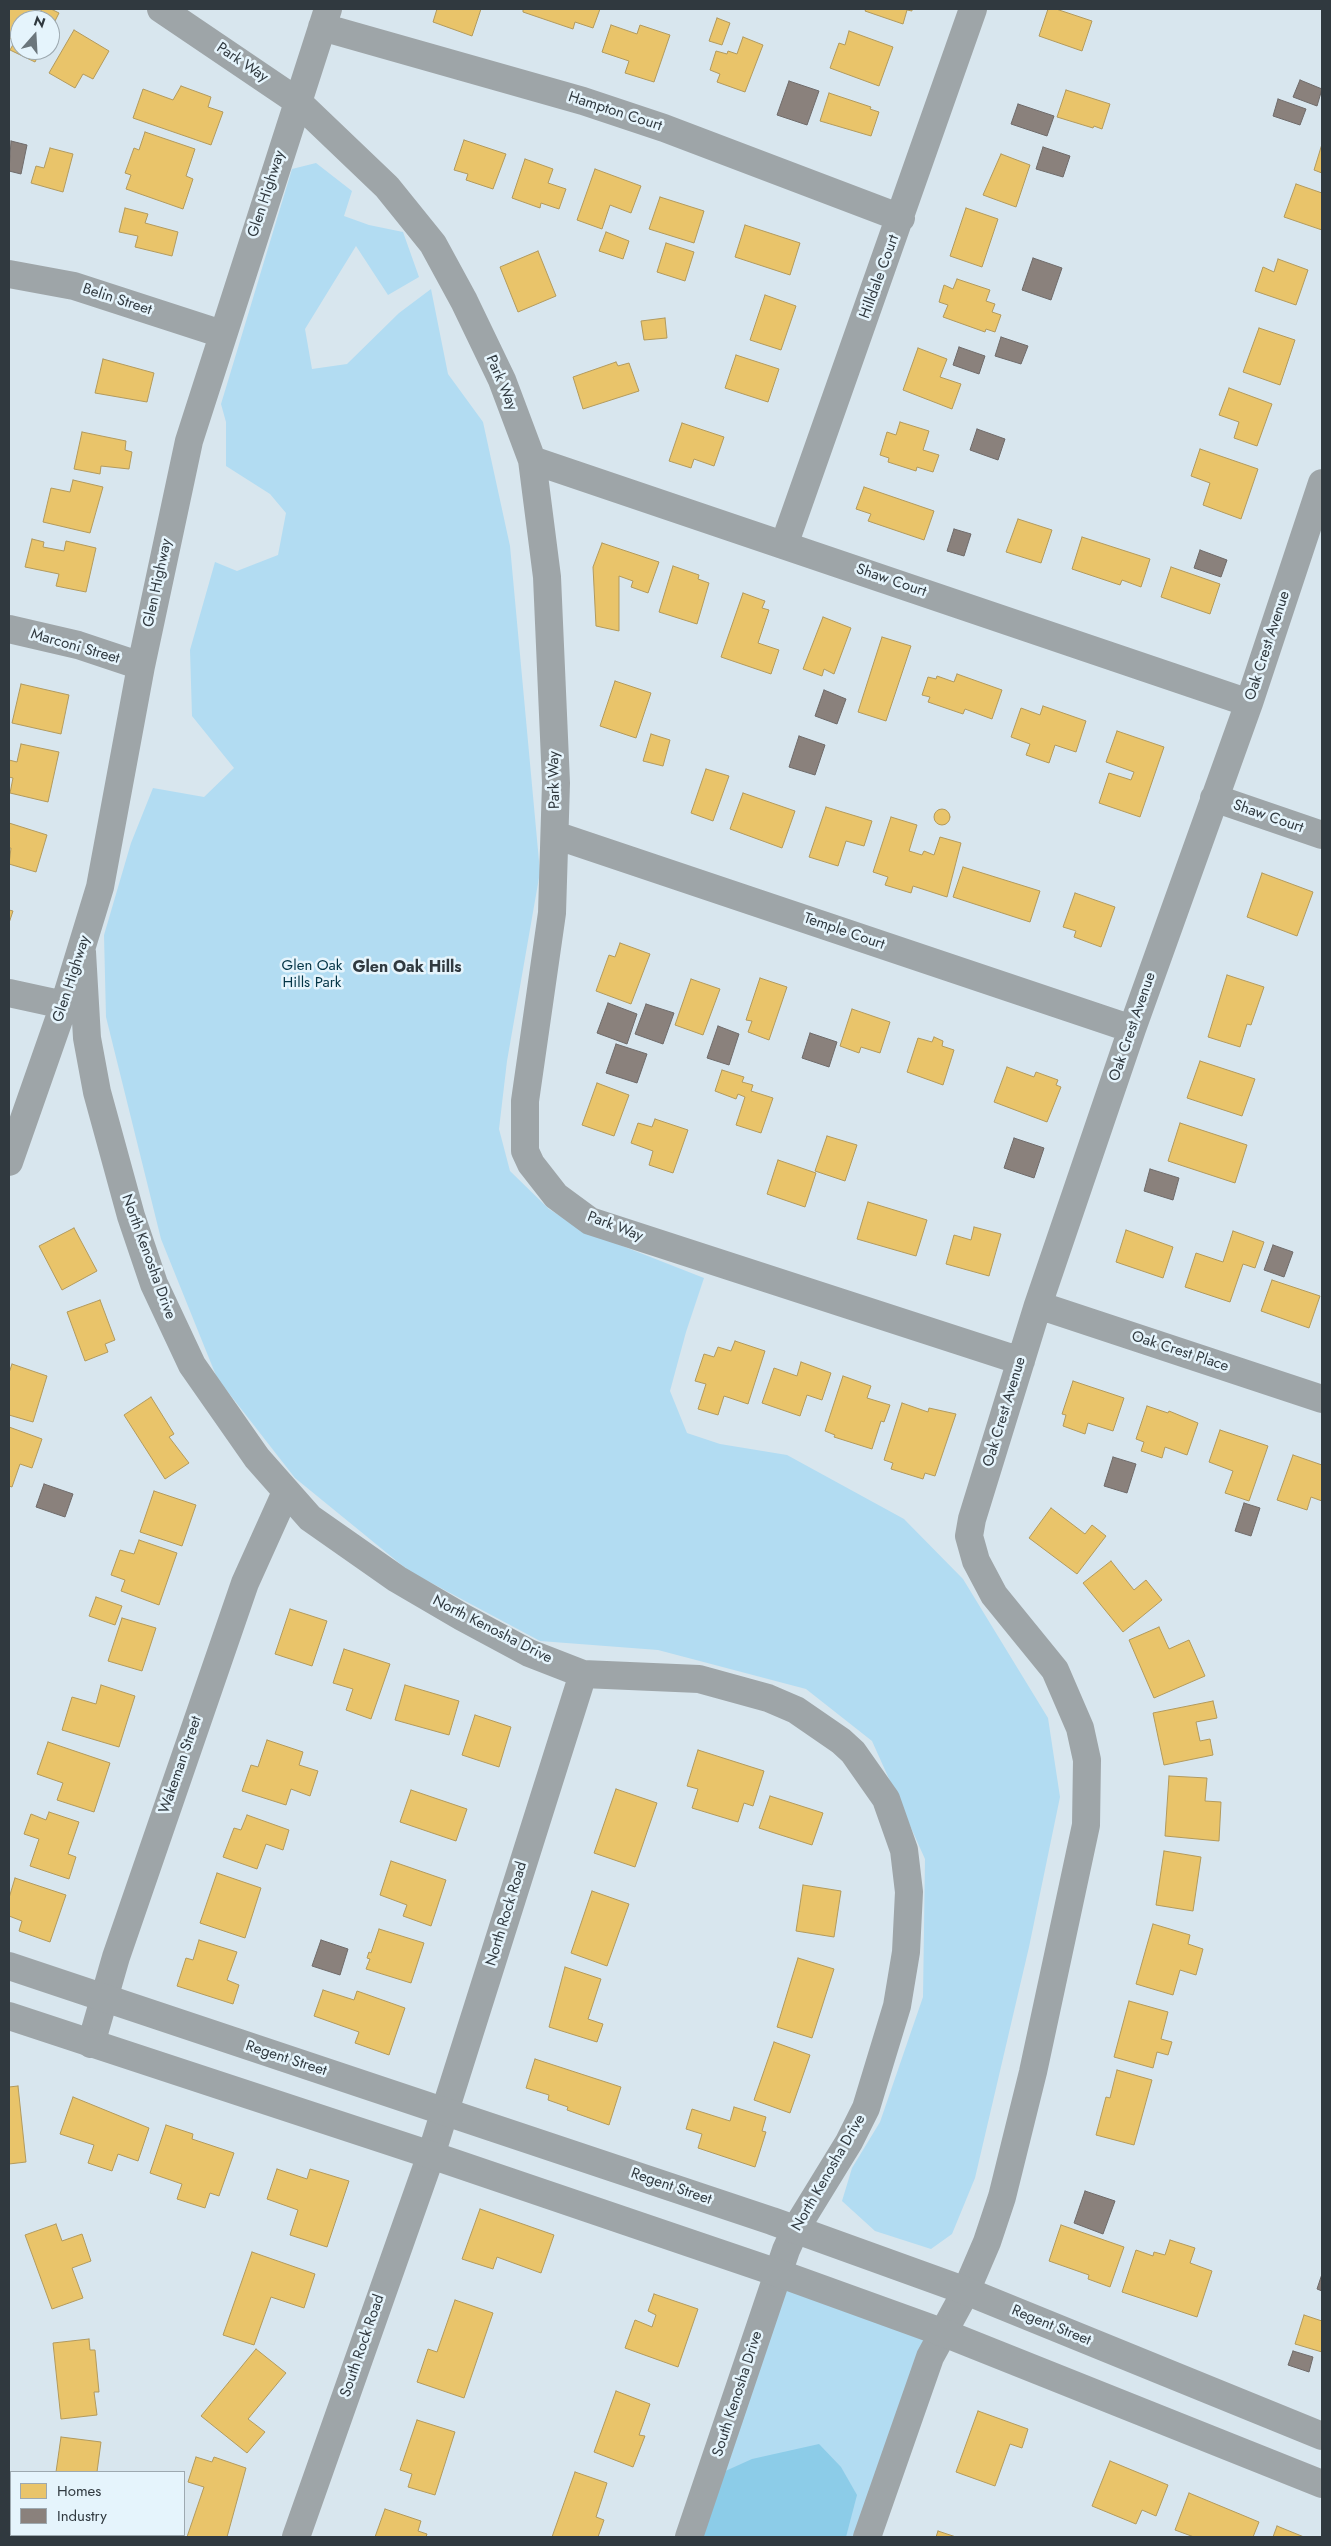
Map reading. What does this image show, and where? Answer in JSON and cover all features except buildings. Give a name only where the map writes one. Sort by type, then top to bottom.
[{"type":"street","name":"Park Way","points":[[161,9],[297,101],[388,186],[433,244],[464,301],[502,380],[532,460],[547,577],[553,700],[555,835],[552,914],[525,1101],[525,1152],[531,1164],[556,1196],[590,1221],[1020,1361]]},
{"type":"street","name":"Hilldale Court","points":[[784,545],[901,218],[973,9]]},
{"type":"street","name":"Glen Highway","points":[[9,1162],[82,952],[106,860],[141,666],[190,441],[222,334],[325,18]]},
{"type":"street","name":"Hampton Court","points":[[325,18],[664,128],[901,218]]},
{"type":"street","name":"Belin Street","points":[[9,274],[74,286],[222,334]]},
{"type":"street","name":"Shaw Court","points":[[532,460],[1249,703]]},
{"type":"street","name":"Oak Crest Avenue","points":[[966,2291],[987,2242],[1015,2149],[1086,1825],[1088,1786],[1087,1760],[1080,1728],[1056,1670],[994,1595],[976,1561],[970,1536],[972,1519],[1038,1305],[1132,1029],[1249,703],[1322,483]]},
{"type":"street","name":"Marconi Street","points":[[9,629],[78,645],[141,666]]},
{"type":"street","name":"Shaw Court","points":[[1214,798],[1322,835]]},
{"type":"street","name":"Temple Court","points":[[555,835],[1132,1029]]},
{"type":"street","name":"North Kenosha Drive","points":[[82,952],[87,1038],[97,1092],[131,1216],[154,1284],[192,1364],[256,1458],[310,1518],[397,1579],[529,1652],[582,1674],[699,1679],[768,1698],[796,1710],[841,1741],[853,1752],[886,1799],[904,1850],[909,1892],[906,1952],[897,2006],[866,2108],[850,2142],[787,2251]]},
{"type":"street","points":[[9,993],[64,1005]]},
{"type":"street","name":"Oak Crest Place","points":[[1038,1305],[1322,1399]]},
{"type":"street","name":"Wakeman Street","points":[[91,2044],[104,1998],[244,1583],[286,1492]]},
{"type":"street","name":"North Rock Road","points":[[431,2155],[582,1674]]},
{"type":"street","name":"Regent Street","points":[[9,1966],[445,2111],[787,2251],[944,2333],[1322,2484]]},
{"type":"street","name":"Regent Street","points":[[9,2016],[431,2155],[787,2251],[966,2291],[1322,2436]]},
{"type":"street","name":"South Rock Road","points":[[296,2537],[431,2155]]},
{"type":"street","name":"South Kenosha Drive","points":[[689,2537],[787,2251]]},
{"type":"street","points":[[867,2537],[930,2357],[966,2291]]},
{"type":"green space","name":"Glen Oak Hills Park","points":[[316,163],[352,191],[344,216],[369,225],[403,232],[419,277],[388,295],[356,246],[305,329],[312,369],[347,364],[399,313],[431,289],[448,374],[483,422],[510,546],[540,872],[507,1061],[499,1129],[510,1171],[549,1209],[584,1231],[704,1278],[686,1332],[670,1391],[687,1433],[720,1444],[787,1455],[904,1519],[963,1579],[1048,1718],[1060,1797],[1029,1947],[975,2178],[952,2234],[931,2249],[875,2231],[842,2201],[852,2168],[880,2122],[923,1997],[925,1859],[872,1741],[806,1689],[658,1650],[540,1641],[409,1571],[295,1478],[217,1378],[161,1239],[106,1017],[104,935],[131,843],[153,788],[204,797],[234,768],[192,716],[190,650],[215,562],[237,571],[278,555],[286,513],[270,494],[226,466],[226,422],[221,404],[292,169]]},
{"type":"green space","points":[[778,2273],[944,2333],[867,2537],[689,2537]]},
{"type":"shaded area","points":[[819,2444],[841,2467],[857,2495],[846,2537],[700,2537],[721,2473],[752,2459]]},
{"type":"district","name":"Glen Oak Hills","points":[[407,968]]}]
